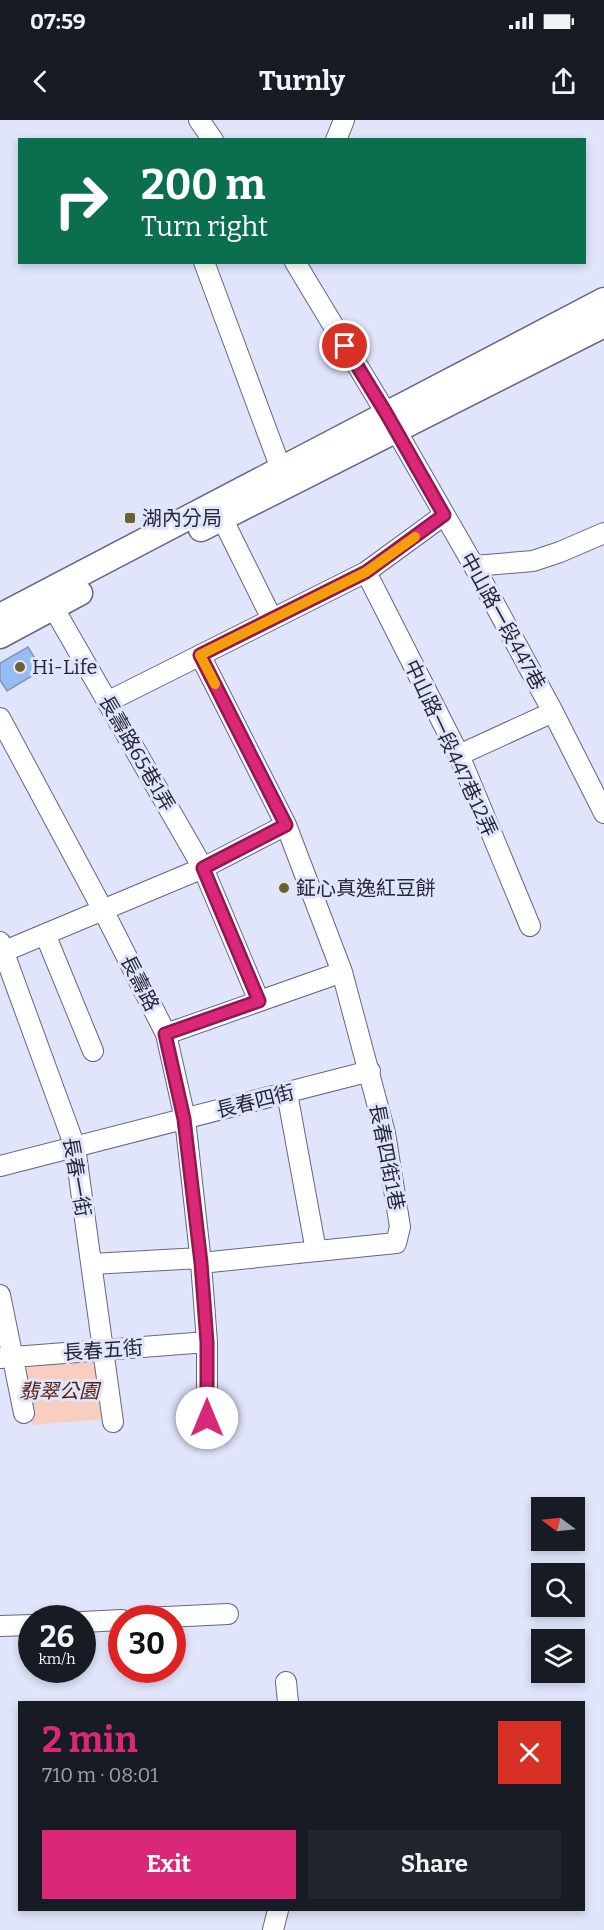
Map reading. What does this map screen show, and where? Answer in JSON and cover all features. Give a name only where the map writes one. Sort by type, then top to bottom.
[{"type":"main road","points":[[0,636],[222,518],[604,300]]},
{"type":"main road","points":[[0,616],[281,468],[391,422],[604,325]]},
{"type":"street","points":[[199,120],[212,138]]},
{"type":"street","points":[[337,138],[344,120]]},
{"type":"street","points":[[205,264],[281,468]]},
{"type":"street","points":[[296,264],[320,301]]},
{"type":"street","points":[[310,264],[320,301]]},
{"type":"street","name":"中山路一段447巷","points":[[320,301],[474,566],[553,712],[604,813]]},
{"type":"street","points":[[107,702],[366,572],[444,515]]},
{"type":"street","points":[[222,518],[272,619]]},
{"type":"street","points":[[474,566],[533,561],[604,533]]},
{"type":"street","name":"中山路一段447巷12弄","points":[[366,572],[459,754],[530,926]]},
{"type":"street","name":"長壽路65巷1弄","points":[[53,607],[203,868],[259,1001]]},
{"type":"street","name":"長春四街1巷","points":[[200,655],[286,825],[342,972],[385,1133],[400,1227],[396,1243],[316,1251]]},
{"type":"street","points":[[459,754],[553,712]]},
{"type":"street","name":"長壽路","points":[[0,718],[103,910],[165,1034],[184,1119],[200,1261],[207,1342],[207,1418]]},
{"type":"street","points":[[2,949],[45,934],[203,868],[286,825]]},
{"type":"street","points":[[45,934],[93,1051]]},
{"type":"street","name":"長春一街","points":[[2,949],[75,1147],[113,1422]]},
{"type":"street","points":[[165,1034],[342,972]]},
{"type":"street","name":"長春四街","points":[[0,1166],[370,1071]]},
{"type":"street","points":[[92,1264],[200,1261],[316,1251],[287,1093]]},
{"type":"street","points":[[0,1295],[6,1357],[24,1413]]},
{"type":"street","name":"長春五街","points":[[6,1357],[207,1342]]},
{"type":"street","points":[[186,1616],[228,1614]]},
{"type":"street","points":[[0,1626],[18,1625]]},
{"type":"street","points":[[286,1682],[288,1701]]},
{"type":"street","points":[[273,1930],[278,1911]]},
{"type":"green space","name":"翡翠公園","points":[[96,1356],[104,1419],[32,1425],[18,1364]]},
{"type":"building","name":"Hi-Life","points":[[28,647],[42,670],[7,691],[0,680],[0,663]]},
{"type":"slow traffic","points":[[215,684],[200,655],[366,572],[415,537]]},
{"type":"place","name":"湖內分局","points":[[130,518]]},
{"type":"place","name":"Hi-Life","points":[[20,667]]},
{"type":"place","name":"鉦心真逸紅豆餅","points":[[284,888]]},
{"type":"route","points":[[207,1418],[207,1342],[201,1263],[184,1119],[165,1034],[259,1001],[203,868],[286,825],[200,655],[366,572],[444,515],[345,346]]}]
